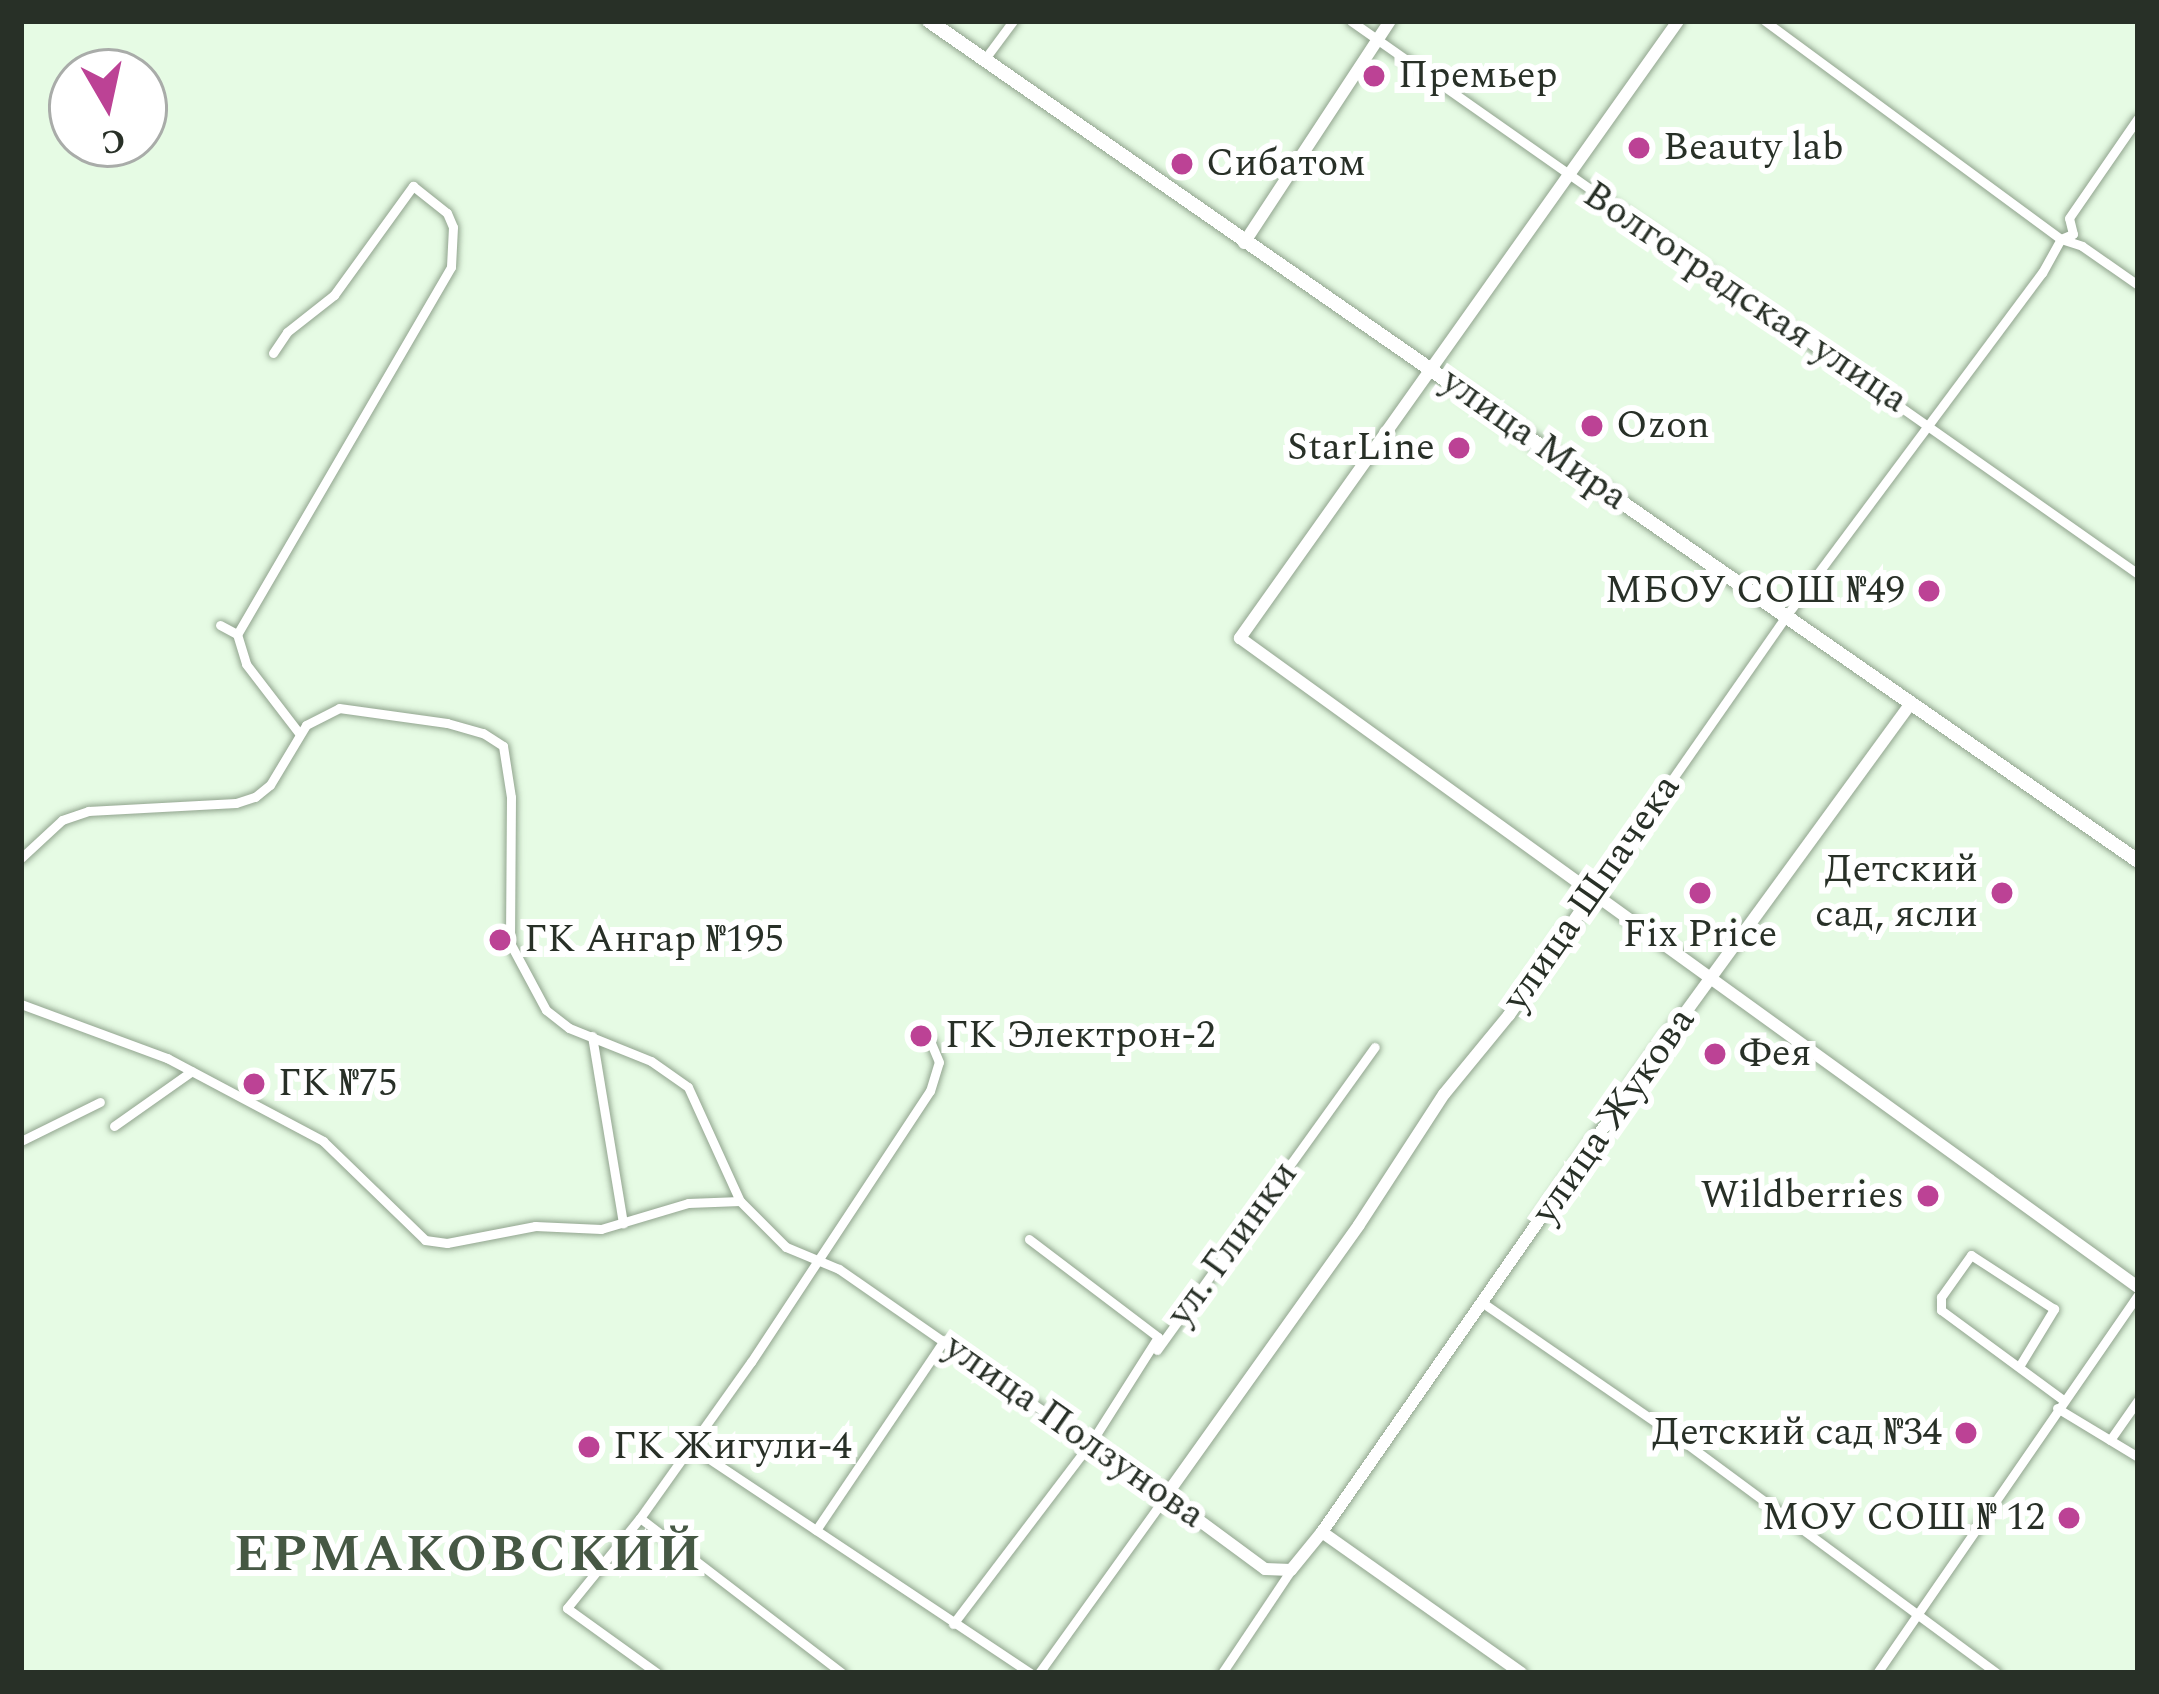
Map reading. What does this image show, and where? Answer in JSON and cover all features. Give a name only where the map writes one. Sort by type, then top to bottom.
[{"type":"main road","name":"улица Мира","points":[[929,21],[2137,857]]},
{"type":"street","points":[[984,60],[1013,21]]},
{"type":"street","name":"Волгоградская улица","points":[[1351,21],[1567,177],[1931,424],[2138,574]]},
{"type":"street","points":[[1244,243],[1390,21]]},
{"type":"street","points":[[1678,21],[1240,638],[1595,890],[2138,1291],[1877,1673]]},
{"type":"street","points":[[1765,21],[2061,239],[2082,246],[2138,285]]},
{"type":"street","name":"улица Шпачека","points":[[1039,1673],[1359,1225],[1444,1094],[1509,1015],[1786,616],[1931,424],[2061,239],[2073,234],[2069,218],[2138,118]]},
{"type":"street","points":[[237,634],[451,267],[453,227],[447,213],[413,186],[334,295],[287,332],[273,353]]},
{"type":"street","points":[[2047,226],[2069,218]]},
{"type":"street","points":[[220,625],[237,634],[246,664],[299,733]]},
{"type":"street","name":"улица Жукова","points":[[1322,1532],[1710,979],[1911,703]]},
{"type":"street","points":[[21,858],[62,820],[88,812],[236,803],[270,785],[299,733],[316,716],[339,709],[371,710],[483,733],[503,746],[511,797],[510,943],[546,1010],[569,1028],[651,1061],[688,1087],[740,1201],[688,1203],[601,1229],[535,1226],[467,1240],[425,1240],[323,1142],[192,1072],[21,1004]]},
{"type":"street","points":[[592,1036],[623,1223]]},
{"type":"street","points":[[657,1673],[567,1608],[640,1518],[931,1091],[939,1062],[929,1038]]},
{"type":"street","name":"ул. Глинки","points":[[1092,1442],[1375,1047]]},
{"type":"street","points":[[114,1126],[192,1072]]},
{"type":"street","points":[[21,1141],[100,1102]]},
{"type":"street","name":"улица Ползунова","points":[[740,1201],[786,1247],[839,1268],[1092,1442],[1265,1569],[1291,1570]]},
{"type":"street","points":[[953,1624],[1092,1442],[1158,1337],[1029,1240]]},
{"type":"street","points":[[2020,1365],[2054,1309],[1971,1255],[1941,1297],[1941,1310],[2020,1365],[2060,1404],[2138,1457]]},
{"type":"street","points":[[1484,1303],[1679,1438],[1996,1673]]},
{"type":"street","points":[[816,1531],[944,1340]]},
{"type":"street","points":[[2110,1440],[2138,1400]]},
{"type":"street","points":[[689,1446],[1030,1673]]},
{"type":"street","points":[[640,1518],[842,1673]]},
{"type":"street","points":[[1222,1673],[1322,1532],[1521,1673]]},
{"type":"place","name":"Премьер","points":[[1374,76]]},
{"type":"place","name":"Beauty lab","points":[[1639,148]]},
{"type":"place","name":"Сибатом","points":[[1182,164]]},
{"type":"place","name":"Ozon","points":[[1592,426]]},
{"type":"place","name":"StarLine","points":[[1459,448]]},
{"type":"place","name":"МБОУ СОШ №49","points":[[1929,591]]},
{"type":"place","name":"Fix Price","points":[[1700,893]]},
{"type":"place","name":"Детский сад, ясли","points":[[2002,893]]},
{"type":"place","name":"ГК Ангар №195","points":[[500,940]]},
{"type":"place","name":"ГК Электрон-2","points":[[921,1036]]},
{"type":"place","name":"Фея","points":[[1715,1054]]},
{"type":"place","name":"ГК №75","points":[[254,1084]]},
{"type":"place","name":"Wildberries","points":[[1928,1196]]},
{"type":"place","name":"Детский сад №34","points":[[1966,1433]]},
{"type":"place","name":"ГК Жигули-4","points":[[589,1447]]},
{"type":"place","name":"МОУ СОШ № 12","points":[[2069,1518]]},
{"type":"district","name":"ЕРМАКОВСКИЙ","points":[[469,1555]]}]
